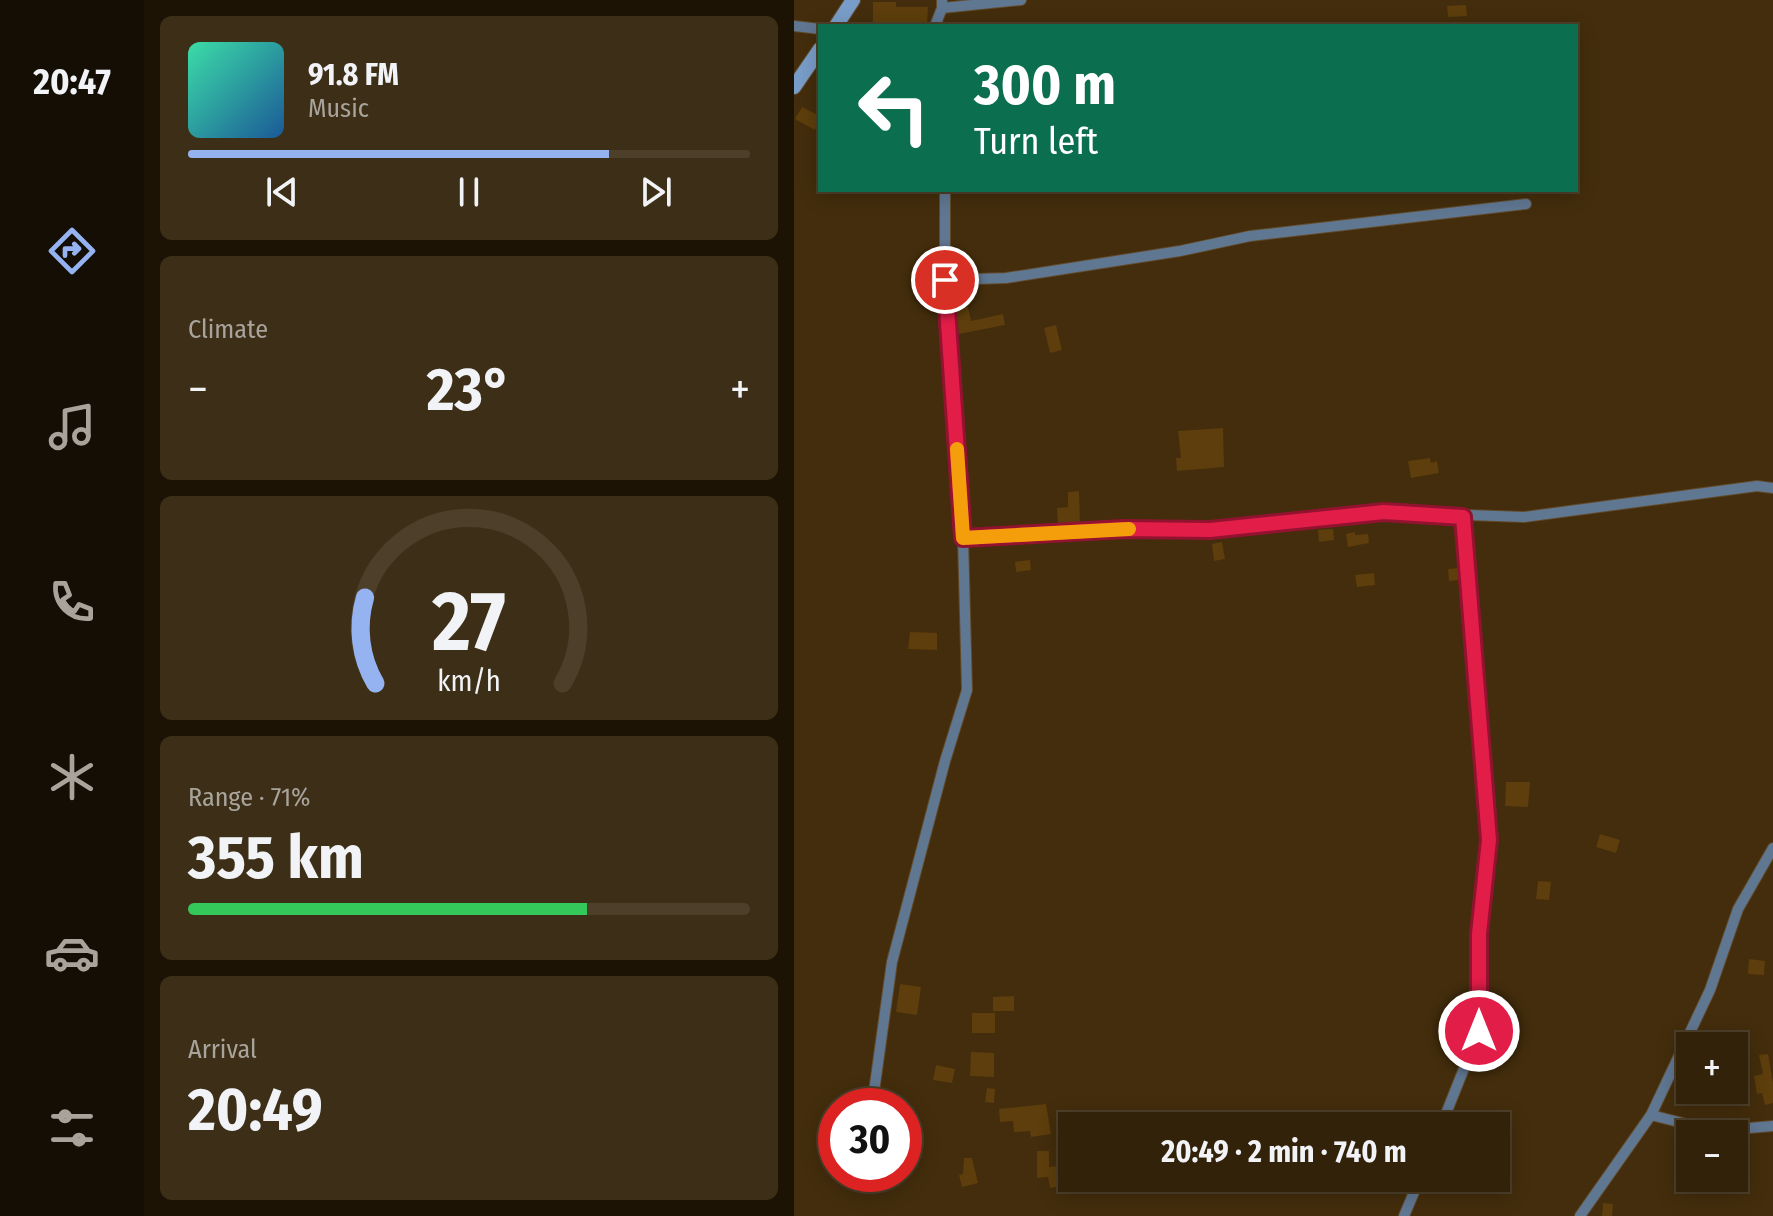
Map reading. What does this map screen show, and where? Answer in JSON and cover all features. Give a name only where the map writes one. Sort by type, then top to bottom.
[{"type":"main road","points":[[837,24],[853,0]]},
{"type":"main road","points":[[794,87],[818,52]]},
{"type":"street","points":[[936,24],[942,4],[1021,0]]},
{"type":"street","points":[[794,26],[818,29]]},
{"type":"street","points":[[874,1088],[892,962],[967,690],[963,538],[945,280],[945,192]]},
{"type":"street","points":[[945,280],[1006,278],[1180,251],[1250,236],[1526,204]]},
{"type":"street","points":[[963,538],[1123,529],[1210,530],[1384,512],[1524,517],[1757,486],[1773,488]]},
{"type":"street","points":[[1447,1112],[1479,1031],[1479,934],[1489,840],[1463,517]]},
{"type":"street","points":[[1580,1216],[1651,1115],[1710,990],[1738,909],[1773,848]]},
{"type":"street","points":[[1651,1115],[1714,1131],[1773,1126]]},
{"type":"street","points":[[1404,1216],[1414,1192]]},
{"type":"building","points":[[873,2],[896,2],[896,7],[928,7],[927,24],[873,24]]},
{"type":"building","points":[[1466,5],[1467,16],[1448,17],[1447,6]]},
{"type":"building","points":[[802,107],[818,115],[815,130],[795,119]]},
{"type":"building","points":[[967,303],[971,321],[1003,314],[1005,325],[959,334],[955,305]]},
{"type":"building","points":[[1056,325],[1062,350],[1050,353],[1044,328]]},
{"type":"building","points":[[1223,428],[1224,467],[1177,471],[1176,458],[1181,458],[1178,431]]},
{"type":"building","points":[[1430,458],[1431,463],[1437,461],[1439,473],[1411,478],[1408,461]]},
{"type":"building","points":[[1079,491],[1080,523],[1058,525],[1057,508],[1068,507],[1068,492]]},
{"type":"building","points":[[1333,529],[1334,540],[1319,542],[1318,530]]},
{"type":"building","points":[[1355,532],[1355,535],[1368,534],[1369,543],[1348,547],[1346,534]]},
{"type":"building","points":[[1222,542],[1225,559],[1214,561],[1212,544]]},
{"type":"building","points":[[1030,560],[1031,570],[1016,572],[1015,562]]},
{"type":"building","points":[[1458,568],[1459,580],[1449,581],[1448,569]]},
{"type":"building","points":[[1374,573],[1375,585],[1357,587],[1355,575]]},
{"type":"building","points":[[910,632],[937,633],[937,650],[908,649]]},
{"type":"building","points":[[1506,782],[1530,782],[1528,807],[1505,806]]},
{"type":"building","points":[[1600,834],[1620,840],[1616,853],[1596,847]]},
{"type":"building","points":[[1538,881],[1551,882],[1549,900],[1536,899]]},
{"type":"building","points":[[1749,959],[1765,961],[1764,975],[1748,974]]},
{"type":"building","points":[[900,984],[921,987],[917,1015],[896,1012]]},
{"type":"building","points":[[1014,996],[1014,1011],[993,1011],[993,997]]},
{"type":"building","points":[[972,1013],[995,1013],[995,1033],[972,1033]]},
{"type":"building","points":[[971,1052],[994,1053],[994,1077],[970,1076]]},
{"type":"building","points":[[1768,1054],[1773,1103],[1765,1105],[1762,1093],[1757,1094],[1754,1076],[1763,1074],[1759,1055]]},
{"type":"building","points":[[936,1065],[955,1069],[952,1083],[933,1080]]},
{"type":"building","points":[[987,1088],[995,1089],[994,1103],[985,1102]]},
{"type":"building","points":[[1046,1104],[1051,1134],[1031,1137],[1030,1131],[1014,1132],[1013,1121],[1000,1122],[999,1109]]},
{"type":"building","points":[[1037,1151],[1049,1151],[1049,1167],[1058,1166],[1058,1187],[1050,1188],[1048,1177],[1037,1178]]},
{"type":"building","points":[[964,1158],[972,1158],[978,1183],[962,1187],[959,1175],[963,1174]]},
{"type":"building","points":[[1603,1203],[1613,1204],[1612,1216],[1602,1216]]},
{"type":"slow traffic","points":[[957,449],[963,538],[1129,529]]},
{"type":"route","points":[[945,280],[963,538],[1123,529],[1210,530],[1384,512],[1463,517],[1489,840],[1479,934],[1479,1031]]}]
